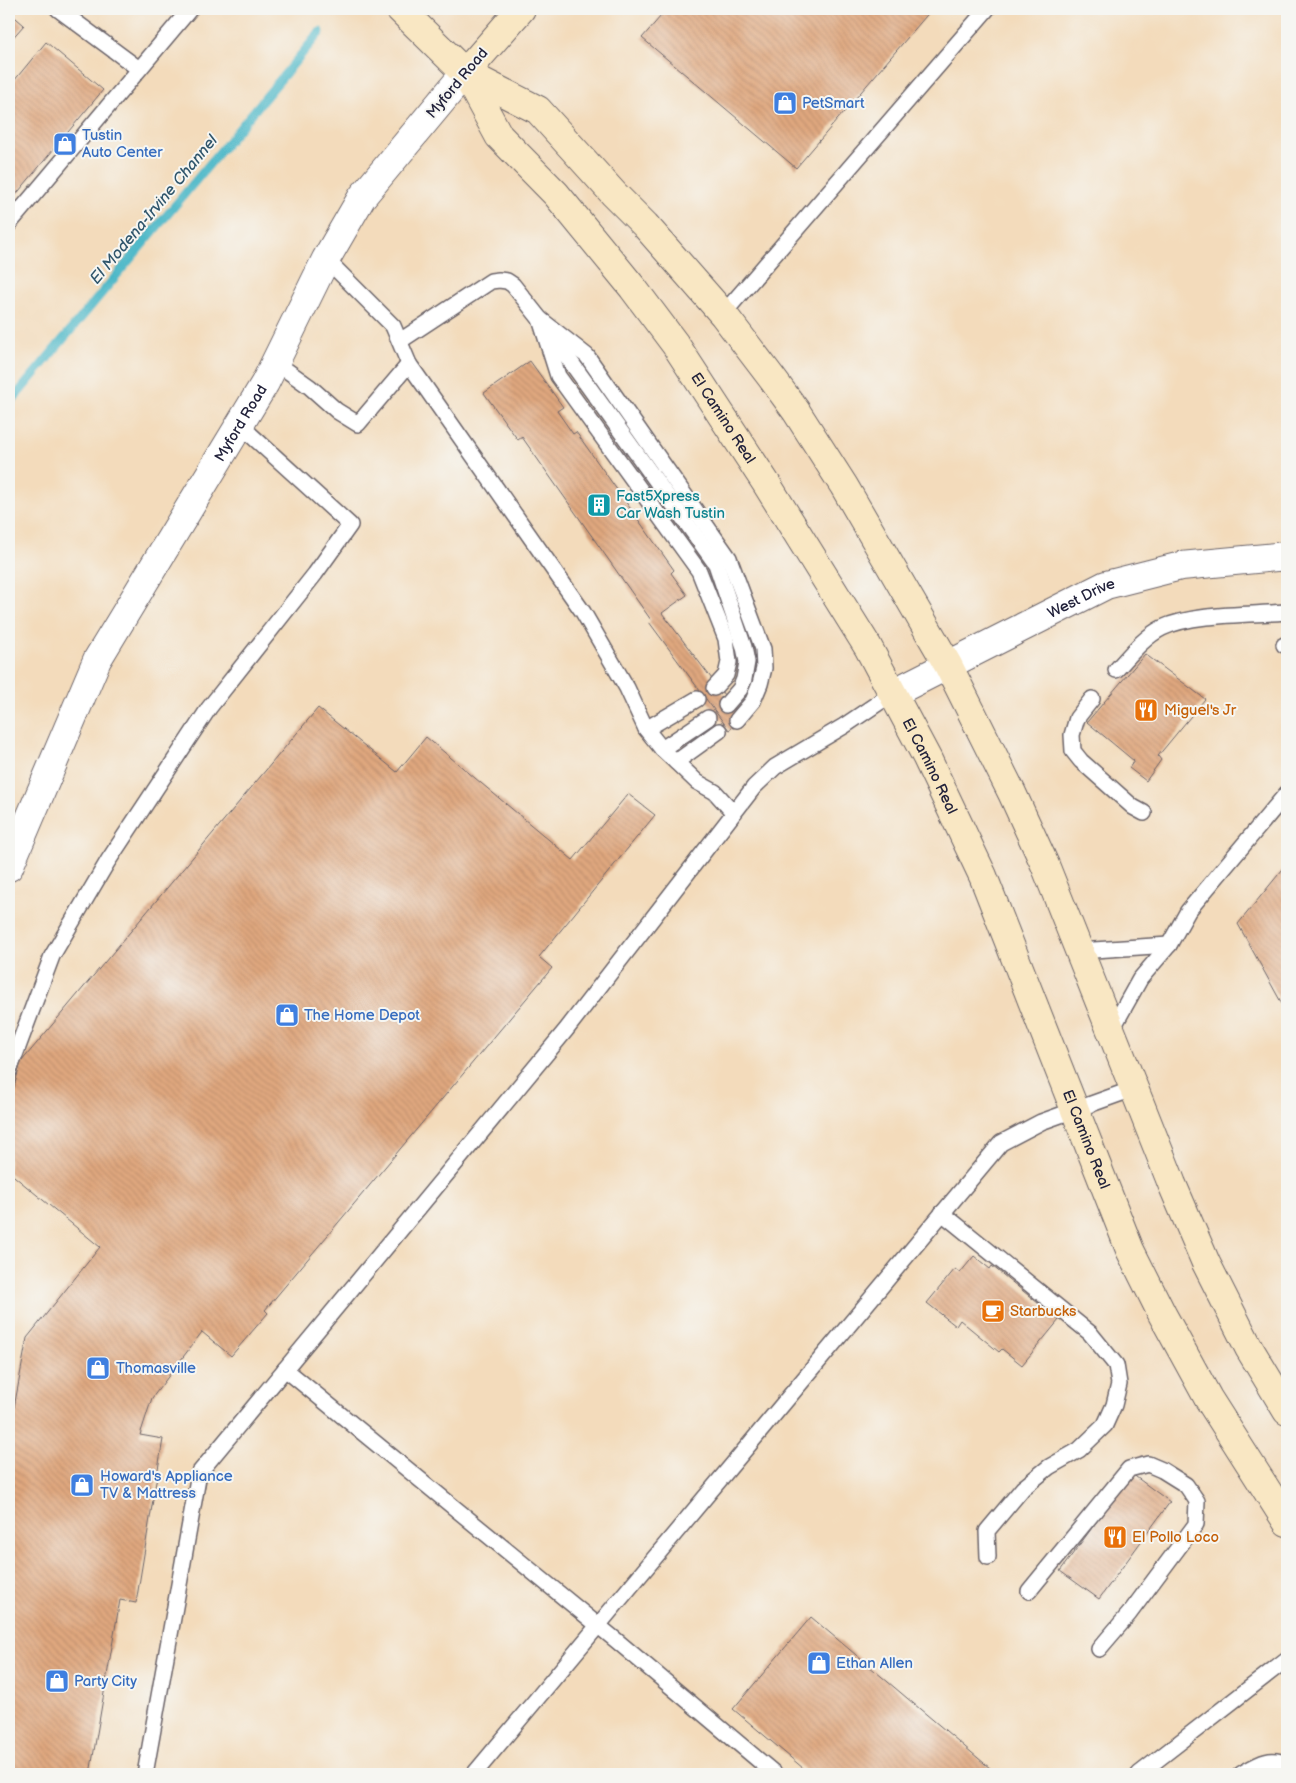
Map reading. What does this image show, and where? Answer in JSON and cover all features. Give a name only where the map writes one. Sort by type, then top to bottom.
[{"type":"main road","name":"Myford Road","points":[[465,72],[521,9]]},
{"type":"main road","name":"El Camino Real","points":[[405,13],[465,72],[538,110],[614,194],[645,225],[723,314],[796,411],[844,486],[948,665],[986,740],[1041,856],[1133,1089],[1206,1263],[1249,1348],[1287,1411]]},
{"type":"main road","name":"El Camino Real","points":[[465,72],[499,136],[556,194],[633,288],[675,344],[766,483],[868,647],[927,758],[982,876],[1130,1250],[1162,1314],[1208,1398],[1287,1522]]},
{"type":"street","name":"Myford Road","points":[[9,867],[97,660],[265,383],[326,259],[362,196],[465,72]]},
{"type":"street","name":"West Drive","points":[[893,694],[1106,585],[1181,566],[1287,556]]},
{"type":"lane","points":[[58,9],[138,70]]},
{"type":"lane","points":[[9,224],[190,9]]},
{"type":"lane","points":[[723,314],[987,9]]},
{"type":"lane","points":[[326,259],[393,326],[409,364],[583,612],[627,688],[646,729],[662,749],[697,782],[715,792],[733,812]]},
{"type":"lane","points":[[400,341],[491,281],[507,281],[513,285],[540,319],[716,564],[744,647],[747,662],[740,690],[726,705]]},
{"type":"lane","points":[[540,319],[558,376],[699,571],[726,638],[729,662],[726,675],[714,688]]},
{"type":"lane","points":[[540,319],[587,356],[729,558],[763,649],[764,668],[753,701],[737,720]]},
{"type":"lane","points":[[275,362],[310,387],[337,411],[358,424],[409,364]]},
{"type":"lane","points":[[9,1071],[52,956],[108,861],[209,708],[315,574],[350,525],[240,425]]},
{"type":"lane","points":[[1116,670],[1140,645],[1161,628],[1192,619],[1287,612]]},
{"type":"lane","points":[[145,1774],[199,1473],[566,1030],[754,787],[775,766],[844,726],[893,694]]},
{"type":"lane","points":[[1092,698],[1077,718],[1072,735],[1073,751],[1133,807],[1144,813]]},
{"type":"lane","points":[[646,729],[697,699]]},
{"type":"lane","points":[[662,749],[708,718]]},
{"type":"lane","points":[[676,762],[719,731]]},
{"type":"lane","points":[[1111,1031],[1140,979],[1169,945],[1188,911],[1287,793]]},
{"type":"lane","points":[[1079,950],[1169,945]]},
{"type":"lane","points":[[474,1774],[1001,1143],[1042,1122],[1133,1089]]},
{"type":"lane","points":[[942,1213],[1090,1333],[1116,1365],[1119,1384],[1114,1405],[1105,1425],[1079,1450],[1049,1467],[1022,1488],[987,1531],[988,1557]]},
{"type":"lane","points":[[285,1369],[598,1625],[775,1774]]},
{"type":"lane","points":[[1029,1591],[1129,1469],[1148,1464],[1162,1470],[1186,1485],[1197,1501],[1196,1524],[1129,1614],[1099,1649]]},
{"type":"lane","points":[[1139,1774],[1287,1659]]},
{"type":"lane","points":[[1240,1774],[1268,1761],[1279,1760],[1287,1765]]},
{"type":"building","name":"PetSmart","points":[[667,9],[932,9],[796,168],[642,38]]},
{"type":"building","points":[[9,12],[24,25],[9,42]]},
{"type":"building","points":[[46,42],[103,90],[9,203],[9,87]]},
{"type":"building","name":"Fast5Xpress Car Wash Tustin","points":[[530,361],[563,407],[557,411],[573,434],[576,432],[674,570],[671,573],[687,595],[662,613],[743,720],[729,730],[649,622],[651,620],[522,437],[518,440],[484,393]]},
{"type":"building","name":"Miguel's Jr","points":[[1145,654],[1205,699],[1158,756],[1161,760],[1146,781],[1129,768],[1134,761],[1087,722]]},
{"type":"building","name":"The Home Depot","points":[[318,708],[397,772],[426,737],[573,860],[628,794],[655,815],[539,957],[552,968],[265,1310],[268,1313],[231,1356],[202,1332],[152,1398],[140,1435],[163,1439],[136,1603],[120,1600],[90,1774],[9,1774],[9,1413],[13,1413],[27,1338],[100,1247],[9,1172],[9,1105],[21,1062]]},
{"type":"building","points":[[1287,864],[1287,1013],[1238,924]]},
{"type":"building","name":"Starbucks","points":[[974,1256],[990,1269],[992,1266],[1059,1320],[1022,1365],[1002,1349],[999,1352],[960,1320],[956,1326],[927,1303],[955,1269],[960,1273]]},
{"type":"building","name":"El Pollo Loco","points":[[1132,1474],[1170,1502],[1099,1599],[1060,1571]]},
{"type":"building","name":"Ethan Allen","points":[[811,1617],[997,1774],[810,1774],[733,1709]]},
{"type":"building","points":[[1272,1765],[1285,1774],[1265,1774]]},
{"type":"waterway","name":"El Modena-Irvine Channel","points":[[9,404],[320,32]]},
{"type":"place","name":"PetSmart","points":[[785,103]]},
{"type":"place","name":"Tustin Auto Center","points":[[65,144]]},
{"type":"place","name":"Fast5Xpress Car Wash Tustin","points":[[599,505]]},
{"type":"place","name":"Miguel's Jr","points":[[1146,710]]},
{"type":"place","name":"The Home Depot","points":[[287,1015]]},
{"type":"place","name":"Starbucks","points":[[993,1311]]},
{"type":"place","name":"Thomasville","points":[[98,1368]]},
{"type":"place","name":"Howard's Appliance TV & Mattress","points":[[82,1485]]},
{"type":"place","name":"El Pollo Loco","points":[[1115,1537]]},
{"type":"place","name":"Ethan Allen","points":[[819,1663]]},
{"type":"place","name":"Party City","points":[[57,1681]]}]
